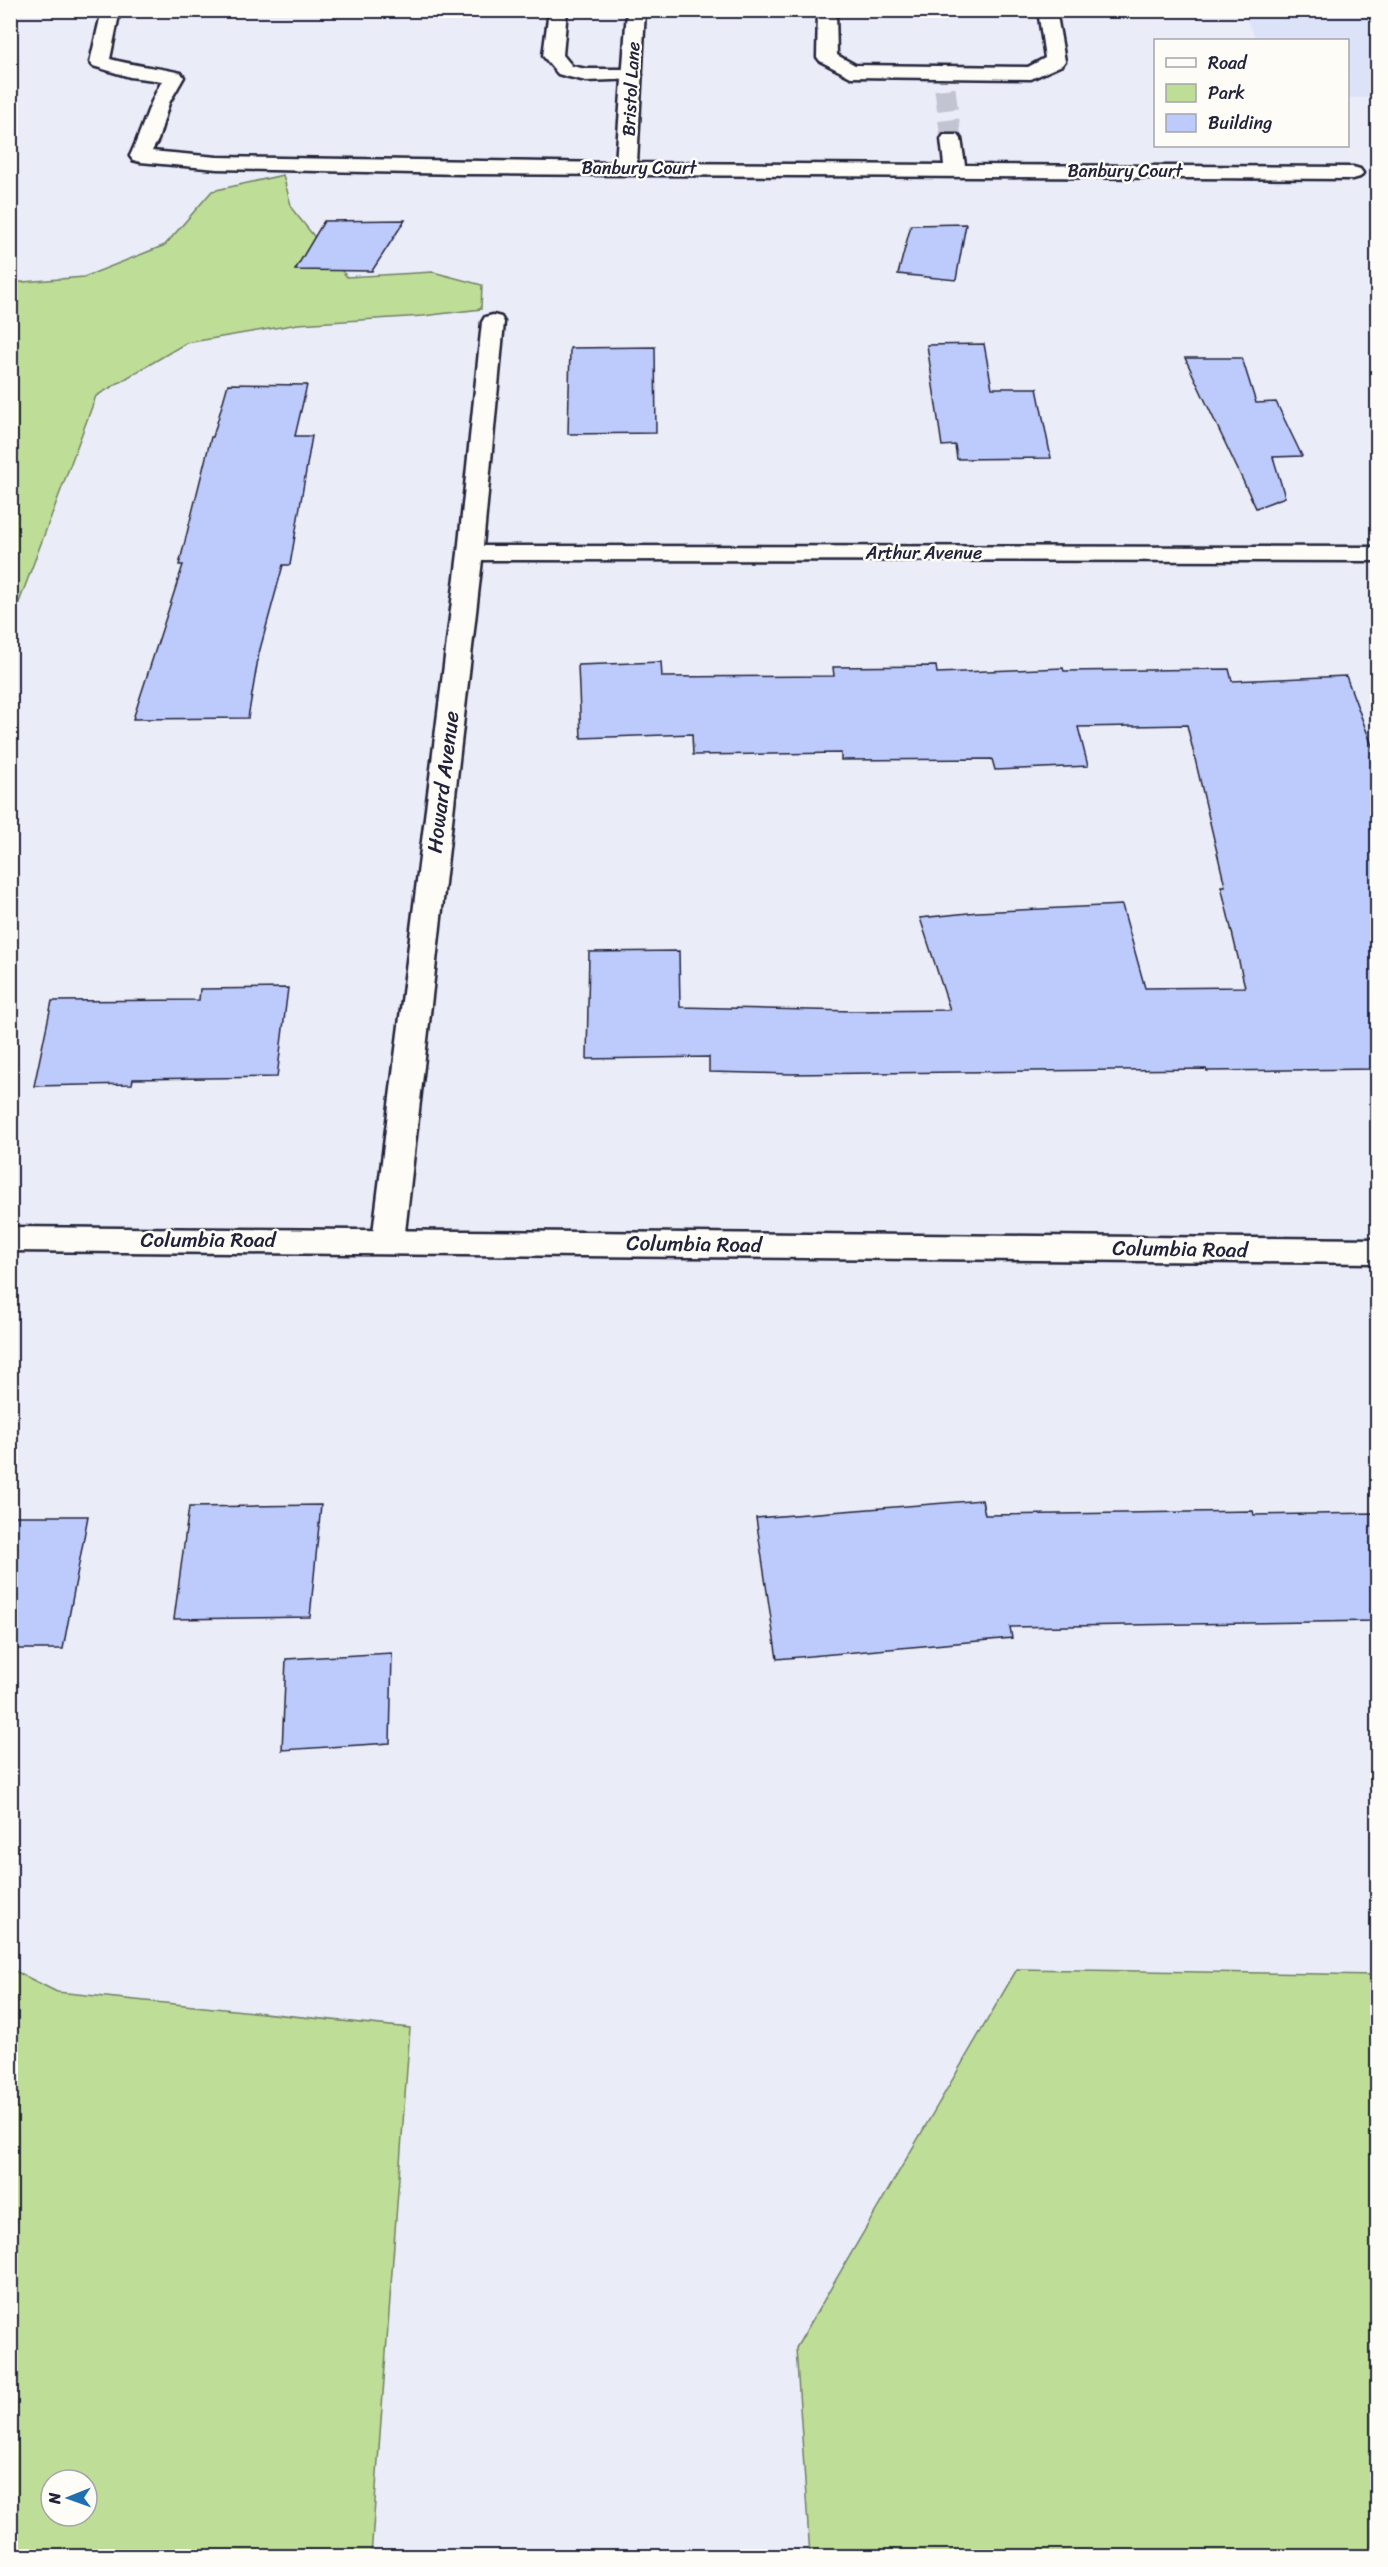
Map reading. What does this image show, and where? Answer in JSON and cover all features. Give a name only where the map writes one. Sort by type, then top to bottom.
[{"type":"street","name":"Banbury Court","points":[[111,10],[100,62],[129,71],[174,78],[159,104],[148,140],[140,156],[217,163],[462,168],[1353,173]]},
{"type":"street","points":[[558,10],[553,56],[564,70],[586,75],[632,75]]},
{"type":"street","name":"Bristol Lane","points":[[626,168],[636,10]]},
{"type":"street","points":[[827,10],[827,57],[851,70],[944,80],[1031,73],[1055,61],[1047,10]]},
{"type":"street","points":[[951,139],[955,170]]},
{"type":"street","name":"Howard Avenue","points":[[388,1241],[470,553],[493,322]]},
{"type":"street","name":"Arthur Avenue","points":[[470,553],[1377,554]]},
{"type":"street","name":"Columbia Road","points":[[10,1239],[1377,1251]]},
{"type":"shaded area","points":[[1242,11],[1377,11],[1377,98],[1349,98],[1349,39],[1256,39]]},
{"type":"green space","points":[[283,175],[292,209],[347,277],[433,272],[482,285],[481,309],[423,316],[298,324],[186,343],[96,396],[11,624],[11,283],[84,277],[165,245],[212,191]]},
{"type":"green space","points":[[11,1969],[57,1992],[410,2028],[371,2556],[11,2556]]},
{"type":"green space","points":[[1017,1969],[1377,1975],[1377,2556],[810,2556],[796,2348]]},
{"type":"building","points":[[405,220],[372,271],[295,270],[324,221]]},
{"type":"building","points":[[966,224],[956,280],[898,274],[911,225]]},
{"type":"building","points":[[984,344],[992,388],[1037,388],[1051,458],[957,459],[955,445],[942,446],[927,345]]},
{"type":"building","points":[[655,347],[656,433],[568,434],[570,348]]},
{"type":"building","points":[[1185,358],[1242,358],[1256,403],[1276,402],[1302,456],[1273,457],[1285,497],[1256,508]]},
{"type":"building","points":[[228,384],[307,385],[295,436],[312,436],[290,565],[283,565],[259,653],[248,718],[133,719],[183,565],[179,565],[211,437],[213,437]]},
{"type":"building","points":[[661,662],[662,677],[834,676],[833,667],[936,666],[937,673],[1063,668],[1064,671],[1229,669],[1232,681],[1346,676],[1377,759],[1377,1069],[791,1074],[709,1072],[709,1057],[587,1059],[589,952],[679,951],[680,1007],[854,1011],[950,1010],[920,918],[978,912],[1122,905],[1145,988],[1245,987],[1221,886],[1225,886],[1187,725],[1078,727],[1088,766],[995,770],[992,759],[841,760],[841,753],[693,755],[692,734],[581,738],[578,665]]},
{"type":"building","points":[[288,988],[277,1077],[133,1079],[132,1084],[34,1086],[52,1001],[199,1000],[200,989]]},
{"type":"building","points":[[982,1500],[985,1515],[1253,1511],[1254,1515],[1377,1513],[1377,1621],[1010,1627],[1012,1638],[777,1659],[756,1518]]},
{"type":"building","points":[[321,1505],[310,1617],[174,1619],[189,1507]]},
{"type":"building","points":[[10,1516],[88,1516],[63,1649],[10,1649]]},
{"type":"building","points":[[392,1653],[390,1743],[282,1750],[286,1659]]},
{"type":"tunnel","points":[[945,89],[951,139]]}]
